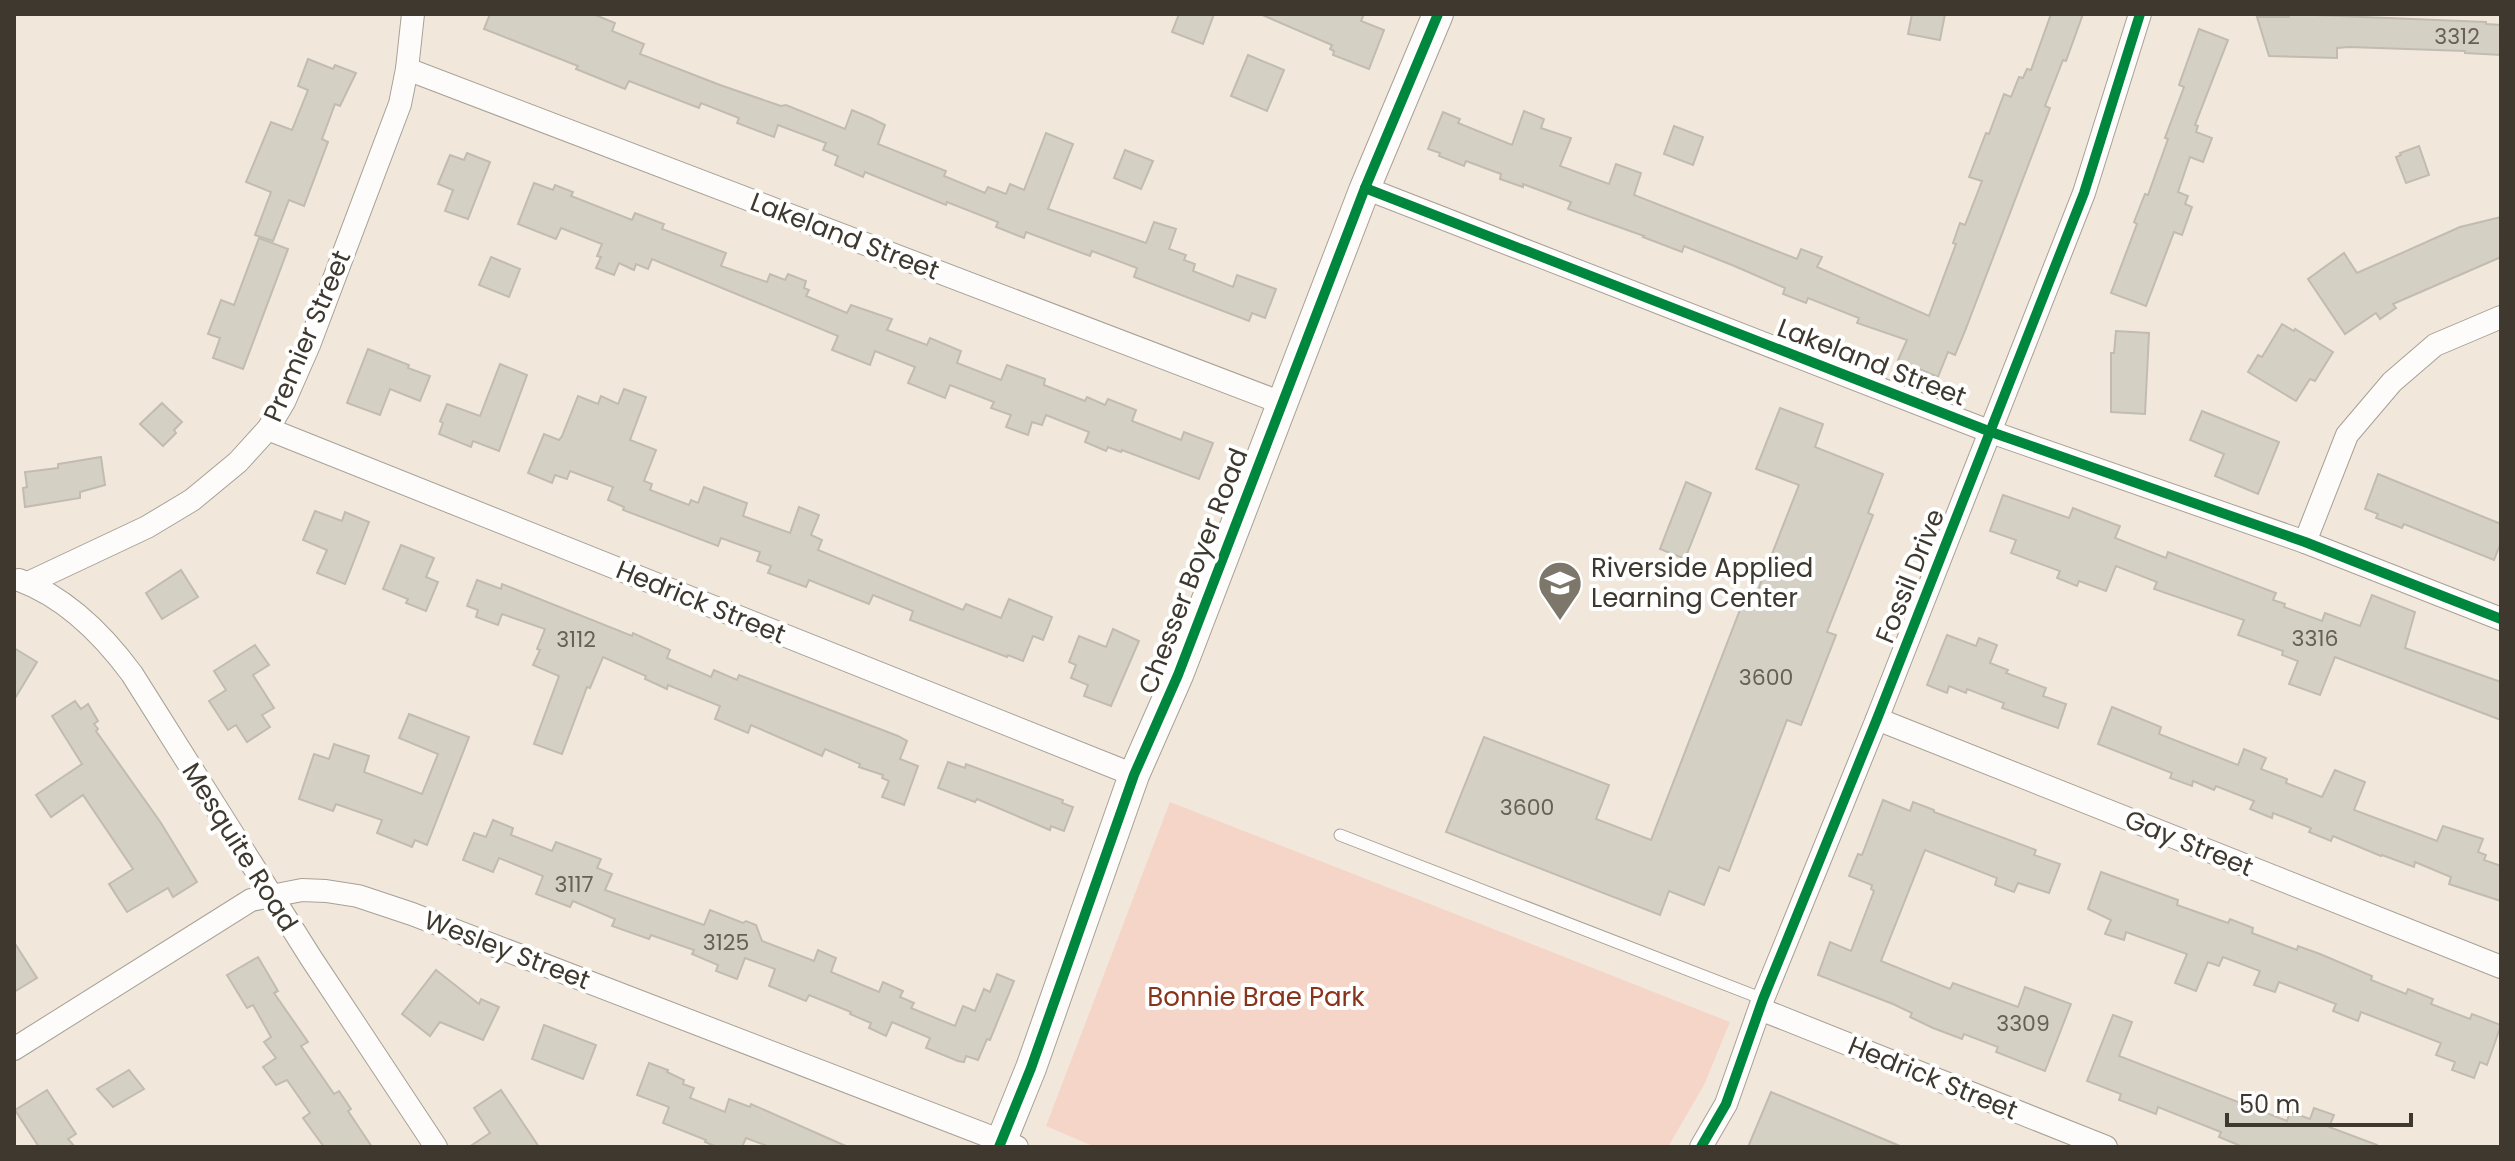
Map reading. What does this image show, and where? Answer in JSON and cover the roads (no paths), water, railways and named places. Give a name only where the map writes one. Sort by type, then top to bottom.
[{"type":"street","name":"Premier Street","points":[[21,580],[147,527],[192,500],[238,462],[268,429],[284,402],[309,345],[400,104],[413,14]]},
{"type":"street","name":"Chesser Boyer Road","points":[[1006,1145],[1134,775],[1178,675],[1365,188],[1438,14]]},
{"type":"street","name":"Fossil Drive","points":[[1701,1147],[1726,1104],[1762,1004],[2084,193],[2140,14]]},
{"type":"street","name":"Lakeland Street","points":[[407,69],[1282,403]]},
{"type":"street","name":"Lakeland Street","points":[[1365,188],[1991,432],[2305,542],[2501,619]]},
{"type":"street","points":[[2305,542],[2347,435],[2392,382],[2435,345],[2501,317]]},
{"type":"street","name":"Hedrick Street","points":[[268,429],[1134,775]]},
{"type":"street","name":"Mesquite Road","points":[[21,580],[84,621],[132,674],[270,895],[436,1147]]},
{"type":"street","name":"Gay Street","points":[[1877,719],[2501,967]]},
{"type":"street","name":"Wesley Street","points":[[14,1049],[251,900],[302,890],[326,891],[358,896],[386,905],[1006,1145]]},
{"type":"street","name":"Hedrick Street","points":[[1762,1004],[2106,1147]]},
{"type":"lane","points":[[1340,835],[1762,1004]]},
{"type":"place","name":"Riverside Applied Learning Center","points":[[1560,622]]},
{"type":"park label","name":"Bonnie Brae Park","points":[[1256,997]]}]
